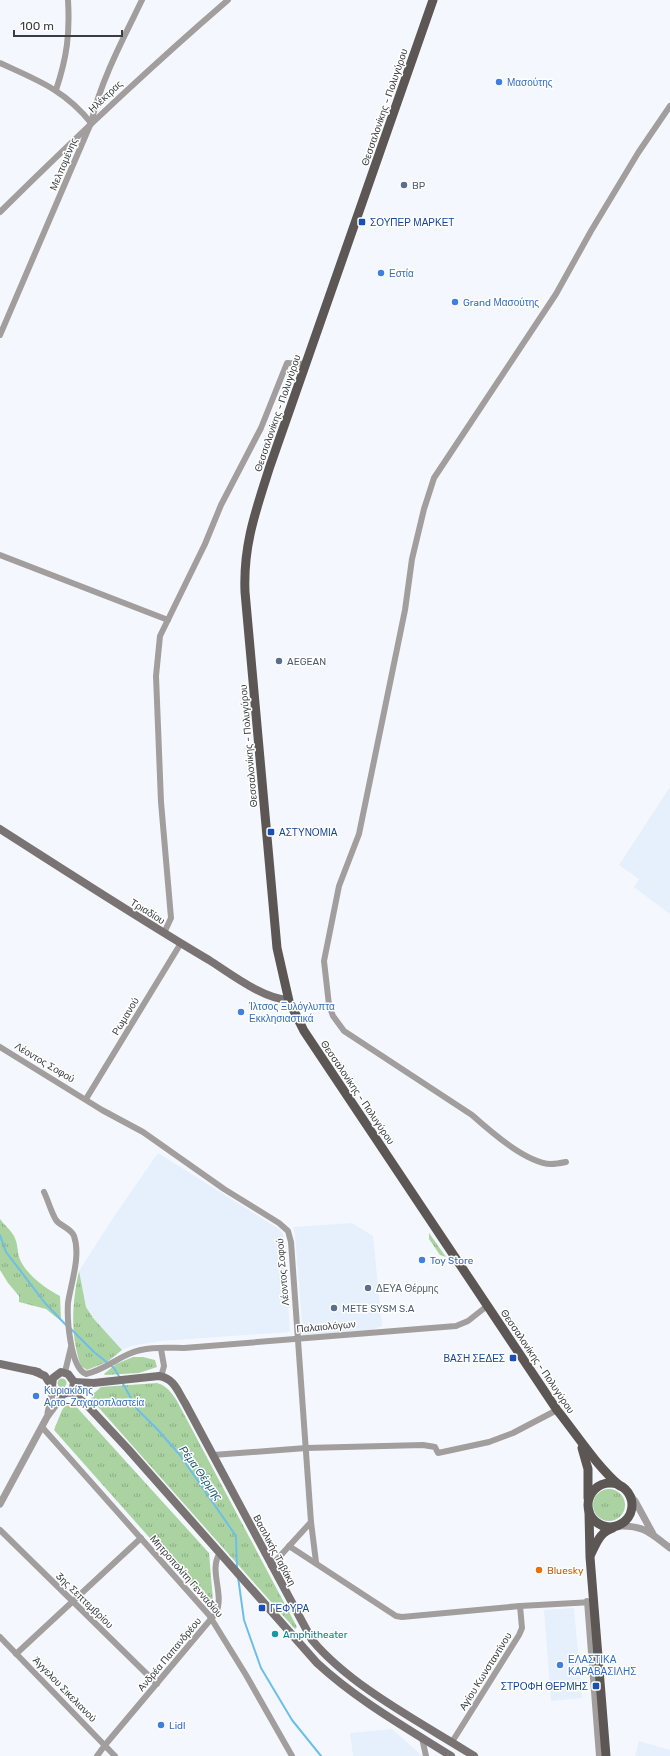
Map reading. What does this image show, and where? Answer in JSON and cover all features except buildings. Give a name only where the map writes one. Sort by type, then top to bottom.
[{"type":"main road","name":"Θεσσαλονίκης - Πολυγύρου","points":[[433,0],[270,466],[252,523],[245,553],[244,571],[275,936],[289,1000],[304,1031],[557,1410],[600,1467],[620,1486]]},
{"type":"main road","name":"Τριαδίου","points":[[0,829],[164,933],[264,993],[279,1000],[289,1000]]},
{"type":"main road","points":[[0,1364],[55,1375],[65,1372],[71,1376],[74,1382],[73,1387],[67,1393],[58,1394],[52,1388],[45,1376],[34,1372]]},
{"type":"main road","points":[[52,1388],[52,1380],[55,1375]]},
{"type":"main road","points":[[74,1382],[93,1383],[161,1377]]},
{"type":"main road","name":"Βασιλικής Ταβάκη","points":[[161,1377],[169,1379],[175,1386],[312,1640],[333,1661],[378,1696],[474,1756]]},
{"type":"main road","points":[[67,1393],[96,1414],[220,1552],[306,1652],[326,1671],[347,1690],[370,1706],[451,1756]]},
{"type":"main road","name":"Θεσσαλονίκης - Πολυγύρου","points":[[576,1434],[586,1461],[589,1480],[588,1501]]},
{"type":"main road","points":[[590,1557],[600,1535],[606,1530],[623,1523],[631,1513],[632,1500],[629,1494],[620,1486],[615,1484],[603,1484],[593,1491],[588,1501],[590,1602],[606,1756]]},
{"type":"main road","points":[[589,1512],[601,1526],[616,1527]]},
{"type":"main road","points":[[326,1671],[333,1661]]},
{"type":"street","points":[[56,90],[67,54],[69,14],[68,0]]},
{"type":"street","name":"Μελπομένης","points":[[0,335],[91,123],[95,106],[142,0]]},
{"type":"street","name":"Ηλέκτρας","points":[[0,212],[91,123],[160,59],[228,0]]},
{"type":"street","points":[[0,63],[56,90],[80,109],[91,123]]},
{"type":"street","points":[[566,1162],[550,1164],[534,1159],[510,1146],[472,1115],[344,1031],[333,1016],[329,1005],[324,961],[339,886],[359,834],[405,610],[412,559],[424,509],[434,478],[556,294],[591,231],[638,153],[670,106]]},
{"type":"street","points":[[164,933],[171,918],[161,802],[156,676],[160,636],[205,544],[221,505],[261,428],[287,363],[306,364]]},
{"type":"street","points":[[0,555],[168,620]]},
{"type":"street","name":"Ρωμανού","points":[[86,1099],[181,943]]},
{"type":"street","name":"Λέοντος Σοφού","points":[[0,1047],[102,1110],[143,1132],[224,1189],[279,1223],[288,1231],[291,1242],[311,1522],[316,1562]]},
{"type":"street","points":[[44,1192],[56,1221],[67,1227],[74,1235],[76,1261],[68,1303],[69,1334],[72,1344],[65,1372]]},
{"type":"street","name":"Παλαιολόγων","points":[[72,1344],[78,1370],[86,1374],[104,1367],[131,1353],[143,1350],[456,1326],[468,1321],[487,1306]]},
{"type":"street","points":[[161,1349],[164,1366],[161,1377]]},
{"type":"street","points":[[47,1417],[52,1388]]},
{"type":"street","points":[[0,1504],[47,1417],[67,1393]]},
{"type":"street","points":[[213,1455],[306,1448],[423,1445],[435,1447],[438,1453],[489,1442],[513,1433],[557,1410]]},
{"type":"street","name":"Μητροπολίτη Γενναδίου","points":[[42,1427],[212,1619],[292,1756]]},
{"type":"street","points":[[629,1494],[635,1501],[653,1534]]},
{"type":"street","points":[[271,1566],[311,1522]]},
{"type":"street","points":[[616,1527],[641,1527],[653,1534],[670,1548]]},
{"type":"street","name":"3ης Σεπτεμβρίου","points":[[0,1530],[157,1684]]},
{"type":"street","points":[[16,1654],[140,1538]]},
{"type":"street","points":[[289,1546],[316,1562],[396,1616],[402,1617],[520,1606],[590,1602],[599,1756]]},
{"type":"street","name":"Ανδρέα Παπανδρέου","points":[[97,1756],[212,1619],[218,1605],[215,1565],[220,1552]]},
{"type":"street","name":"Αγίου Κωνσταντίνου","points":[[452,1742],[519,1635],[522,1628],[520,1606]]},
{"type":"street","name":"Άγγελου Σικελιανού","points":[[0,1637],[115,1756]]},
{"type":"street","points":[[422,1738],[426,1756]]},
{"type":"shaded area","points":[[670,787],[670,914],[634,887],[639,879],[619,865]]},
{"type":"shaded area","points":[[158,1153],[279,1229],[283,1234],[290,1332],[161,1341],[131,1346],[122,1350],[93,1318],[86,1307],[79,1271],[113,1218]]},
{"type":"shaded area","points":[[352,1223],[373,1236],[382,1326],[371,1330],[303,1335],[295,1235],[293,1227]]},
{"type":"shaded area","points":[[574,1608],[582,1698],[551,1701],[544,1610]]},
{"type":"shaded area","points":[[392,1729],[422,1756],[353,1756],[350,1733]]},
{"type":"shaded area","points":[[639,1741],[670,1750],[670,1756],[635,1756]]},
{"type":"green space","points":[[0,1219],[14,1236],[19,1257],[26,1269],[42,1285],[60,1296],[61,1321],[46,1309],[19,1302],[19,1296],[8,1283],[0,1270]]},
{"type":"green space","points":[[429,1233],[446,1257],[440,1255],[429,1239]]},
{"type":"green space","points":[[79,1271],[86,1307],[93,1318],[122,1350],[107,1362],[87,1370],[81,1366],[77,1354],[73,1318]]},
{"type":"green space","points":[[133,1357],[143,1357],[155,1360],[157,1367],[139,1373],[104,1374],[116,1364]]},
{"type":"green space","points":[[62,1378],[67,1383],[62,1388],[57,1383]]},
{"type":"green space","points":[[157,1383],[164,1386],[177,1401],[297,1627],[295,1629],[91,1399],[93,1394],[101,1387]]},
{"type":"green space","points":[[72,1402],[209,1553],[213,1600],[211,1607],[54,1430],[62,1410],[67,1403]]},
{"type":"green space","points":[[606,1489],[612,1489],[622,1496],[625,1505],[624,1511],[618,1518],[612,1521],[606,1521],[596,1514],[593,1508],[593,1502],[600,1492]]},
{"type":"waterway","name":"Ρέμα Θέρμης","points":[[0,1235],[6,1252],[45,1303],[66,1325]]},
{"type":"waterway","name":"Ρέμα Θέρμης","points":[[71,1329],[94,1352],[114,1368],[120,1378]]},
{"type":"waterway","name":"Ρέμα Θέρμης","points":[[122,1382],[137,1409],[180,1455],[236,1536],[237,1569]]},
{"type":"waterway","name":"Ρέμα Θέρμης","points":[[238,1577],[244,1620],[261,1668],[292,1720],[321,1756]]},
{"type":"place","name":"Μασούτης","points":[[499,82]]},
{"type":"place","name":"BP","points":[[404,185]]},
{"type":"place","name":"ΣΟΥΠΕΡ ΜΑΡΚΕΤ","points":[[362,222]]},
{"type":"place","name":"Εστία","points":[[381,273]]},
{"type":"place","name":"Grand Μασούτης","points":[[455,302]]},
{"type":"place","name":"AEGEAN","points":[[279,661]]},
{"type":"place","name":"ΑΣΤΥΝΟΜΙΑ","points":[[271,832]]},
{"type":"place","name":"Ίλτσος Ξυλόγλυπτα Εκκλησιαστικά","points":[[241,1012]]},
{"type":"place","name":"Toy Store","points":[[422,1260]]},
{"type":"place","name":"ΔΕΥΑ Θέρμης","points":[[368,1288]]},
{"type":"place","name":"METE SYSM S.A","points":[[334,1308]]},
{"type":"place","name":"ΒΑΣΗ ΣΕΔΕΣ","points":[[513,1358]]},
{"type":"place","name":"Κυριακίδης Αρτο-Ζαχαροπλαστεία","points":[[36,1396]]},
{"type":"place","name":"Bluesky","points":[[539,1570]]},
{"type":"place","name":"ΓΕΦΥΡΑ","points":[[262,1608]]},
{"type":"place","name":"Amphitheater","points":[[275,1634]]},
{"type":"place","name":"ΕΛΑΣΤΙΚΑ ΚΑΡΑΒΑΣΙΛΗΣ","points":[[560,1665]]},
{"type":"place","name":"ΣΤΡΟΦΗ ΘΕΡΜΗΣ","points":[[596,1686]]},
{"type":"place","name":"Lidl","points":[[161,1725]]}]
